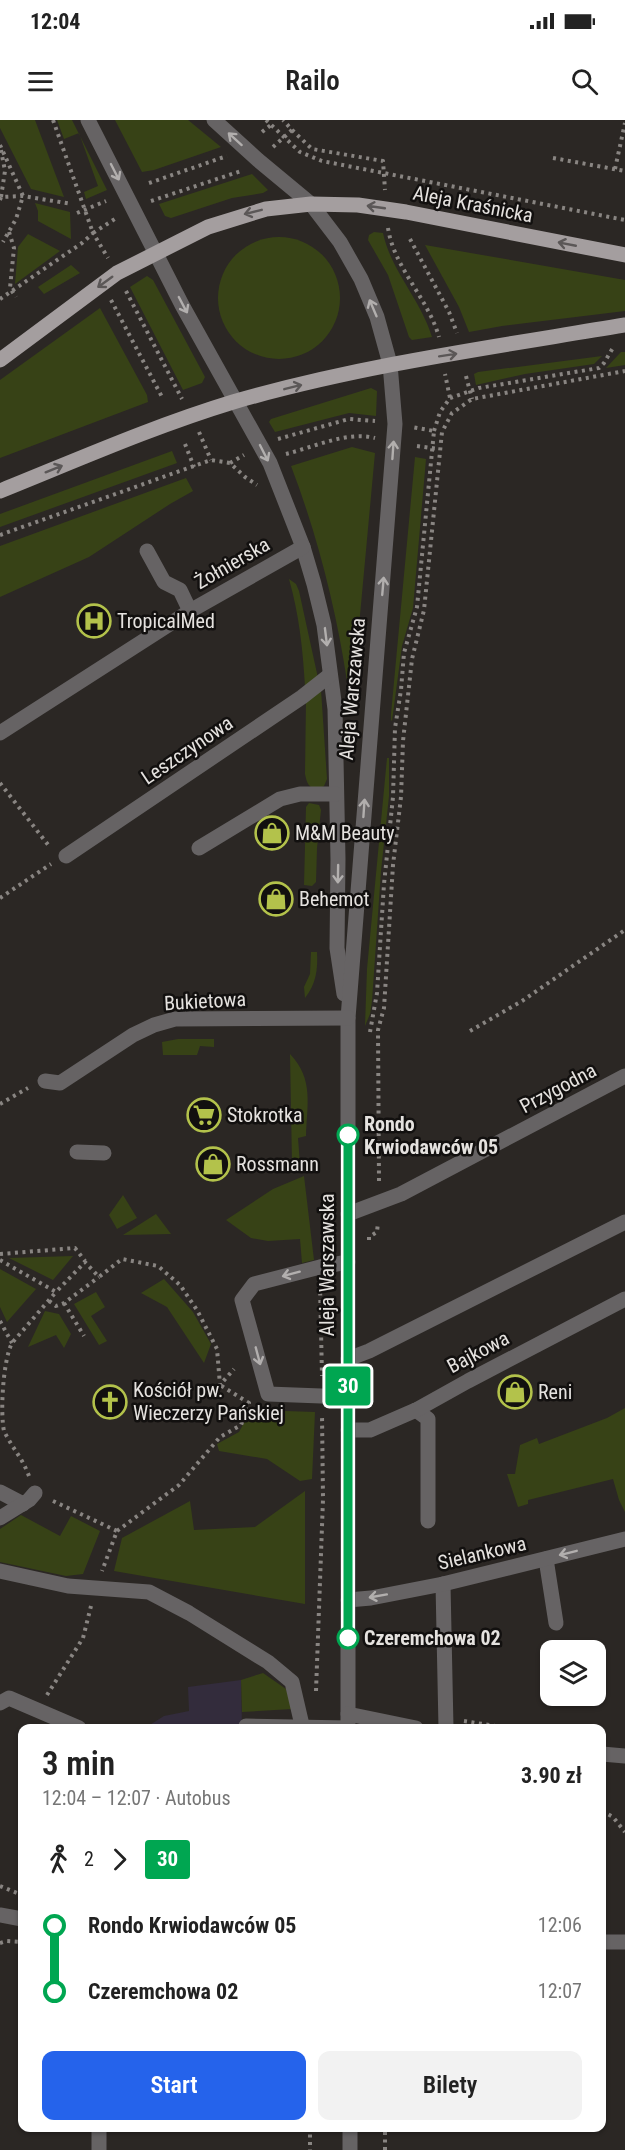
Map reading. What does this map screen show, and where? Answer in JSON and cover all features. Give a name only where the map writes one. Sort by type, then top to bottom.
[{"type":"main road","name":"Aleja Kraśnicka","points":[[0,360],[117,273],[208,227],[266,209],[311,204],[358,204],[625,255]]},
{"type":"main road","points":[[0,491],[190,416],[237,402],[390,364],[625,325]]},
{"type":"street","name":"Aleja Warszawska","points":[[88,120],[156,253],[270,463],[303,547],[324,625],[335,709],[337,948],[348,1018]]},
{"type":"street","name":"Aleja Warszawska","points":[[214,120],[311,204],[340,242],[361,279],[377,317],[390,364],[395,424],[390,508],[348,1018],[348,1723]]},
{"type":"street","name":"Żołnierska","points":[[0,733],[190,611],[303,547]]},
{"type":"street","points":[[147,551],[164,582],[180,590],[190,611]]},
{"type":"street","name":"Leszczynowa","points":[[63,857],[283,710],[330,675]]},
{"type":"street","points":[[198,848],[280,799],[300,794],[336,794]]},
{"type":"street","name":"Bukietowa","points":[[39,1083],[60,1083],[133,1035],[154,1025],[175,1019],[348,1018]]},
{"type":"street","name":"Przygodna","points":[[348,1215],[401,1194],[625,1076]]},
{"type":"street","points":[[77,1152],[104,1153]]},
{"type":"street","points":[[348,1359],[369,1351],[625,1222]]},
{"type":"street","points":[[348,1262],[254,1284],[242,1300],[268,1394],[348,1397]]},
{"type":"street","name":"Bajkowa","points":[[348,1430],[370,1430],[416,1410],[625,1299]]},
{"type":"street","points":[[416,1410],[428,1419],[428,1521]]},
{"type":"street","points":[[0,1492],[23,1504]]},
{"type":"street","points":[[0,1518],[23,1504],[35,1493]]},
{"type":"street","name":"Sielankowa","points":[[348,1600],[443,1584],[625,1539]]},
{"type":"street","points":[[546,1559],[556,1623]]},
{"type":"street","points":[[0,1571],[68,1586],[149,1592],[189,1612],[268,1662],[292,1682],[307,1724]]},
{"type":"street","points":[[443,1584],[446,1724]]},
{"type":"street","points":[[5,1700],[68,1724]]},
{"type":"street","points":[[606,1754],[625,1756]]},
{"type":"street","points":[[0,1916],[18,1918]]},
{"type":"street","points":[[606,1942],[625,1942]]},
{"type":"street","points":[[99,2132],[99,2150]]},
{"type":"street","points":[[350,2132],[350,2150]]},
{"type":"path","points":[[52,120],[93,233],[102,249]]},
{"type":"path","points":[[266,120],[300,152],[322,161],[625,220]]},
{"type":"path","points":[[283,120],[312,148],[383,161],[384,172]]},
{"type":"path","points":[[615,170],[625,123]]},
{"type":"path","points":[[262,132],[271,125]]},
{"type":"path","points":[[276,145],[292,130]]},
{"type":"path","points":[[0,145],[23,196],[16,219],[3,242]]},
{"type":"path","points":[[0,145],[5,171],[0,199],[23,196],[72,204]]},
{"type":"path","points":[[149,183],[231,155]]},
{"type":"path","points":[[553,158],[625,171]]},
{"type":"path","points":[[156,198],[246,169]]},
{"type":"path","points":[[77,213],[108,200]]},
{"type":"path","points":[[0,299],[111,221]]},
{"type":"path","points":[[9,232],[14,248],[9,288],[16,297]]},
{"type":"path","points":[[389,236],[394,251],[431,315],[439,335]]},
{"type":"path","points":[[410,239],[449,312],[458,334]]},
{"type":"path","points":[[126,290],[178,391]]},
{"type":"path","points":[[111,300],[162,397]]},
{"type":"path","points":[[369,1040],[377,993],[384,884],[393,797],[395,728],[404,653],[417,607],[434,431],[440,412],[450,398],[470,392],[599,368],[615,345]]},
{"type":"path","points":[[369,1248],[374,1205],[378,1030],[384,1008],[393,865],[401,797],[402,741],[412,659],[424,610],[442,432],[447,418],[472,399],[625,371]]},
{"type":"path","points":[[466,376],[472,399]]},
{"type":"path","points":[[447,386],[450,398]]},
{"type":"path","points":[[277,439],[349,419],[377,421]]},
{"type":"path","points":[[419,428],[434,431]]},
{"type":"path","points":[[284,455],[349,437],[365,436],[376,439]]},
{"type":"path","points":[[203,441],[211,460]]},
{"type":"path","points":[[185,444],[194,467]]},
{"type":"path","points":[[417,446],[439,449]]},
{"type":"path","points":[[230,464],[247,454]]},
{"type":"path","points":[[0,535],[211,460],[230,464],[255,485]]},
{"type":"path","points":[[0,783],[52,849]]},
{"type":"path","points":[[0,898],[63,857]]},
{"type":"path","points":[[470,1030],[522,1001],[625,930]]},
{"type":"path","points":[[0,1104],[39,1083]]},
{"type":"path","points":[[292,1167],[314,1165]]},
{"type":"path","points":[[369,1237],[377,1232],[374,1205]]},
{"type":"path","points":[[0,1254],[75,1248],[99,1277]]},
{"type":"path","points":[[49,1301],[56,1306],[64,1303],[122,1259],[158,1266],[180,1285],[197,1310],[217,1349],[220,1385]]},
{"type":"path","points":[[0,1260],[56,1292],[85,1262]]},
{"type":"path","points":[[308,1724],[323,1499],[320,1267]]},
{"type":"path","points":[[64,1303],[84,1336]]},
{"type":"path","points":[[0,1321],[12,1343]]},
{"type":"path","points":[[198,1396],[220,1385],[234,1369]]},
{"type":"path","points":[[117,1531],[180,1485],[220,1437],[241,1425],[249,1403],[220,1385]]},
{"type":"path","points":[[606,1813],[613,1817],[625,1832]]},
{"type":"path","points":[[0,1886],[18,1893]]},
{"type":"path","points":[[0,1942],[18,1942]]},
{"type":"path","points":[[310,2132],[310,2150]]},
{"type":"path","points":[[385,2132],[385,2150]]},
{"type":"shaded area","points":[[241,1680],[242,1724],[151,1724],[164,1716],[189,1711],[188,1687]]},
{"type":"green space","points":[[0,120],[35,120],[64,197],[31,189],[0,128]]},
{"type":"green space","points":[[57,120],[72,120],[79,133],[64,139]]},
{"type":"green space","points":[[115,120],[188,120],[221,147],[142,172]]},
{"type":"green space","points":[[80,137],[107,190],[86,199],[84,192],[98,186]]},
{"type":"green space","points":[[252,174],[268,190],[263,193],[232,198],[171,218],[165,216],[159,204]]},
{"type":"green space","points":[[35,203],[70,212],[71,239],[38,221]]},
{"type":"green space","points":[[374,232],[383,233],[392,260],[421,310],[432,337],[412,340],[409,337],[388,275],[368,240],[369,235]]},
{"type":"green space","points":[[28,234],[60,251],[15,284],[18,247]]},
{"type":"green space","points":[[279,237],[302,241],[322,255],[336,275],[340,298],[336,321],[322,341],[302,355],[279,359],[256,355],[236,341],[222,321],[218,298],[222,275],[236,255],[256,241]]},
{"type":"green space","points":[[425,245],[625,280],[625,311],[469,332],[459,307]]},
{"type":"green space","points":[[71,265],[80,273],[44,294],[38,287]]},
{"type":"green space","points":[[147,276],[153,280],[205,377],[202,383],[183,390],[130,287]]},
{"type":"green space","points":[[100,308],[147,395],[148,402],[0,458],[0,380]]},
{"type":"green space","points":[[621,352],[625,352],[625,365],[606,368]]},
{"type":"green space","points":[[602,356],[594,364],[525,374],[476,385],[474,374],[478,372]]},
{"type":"green space","points":[[371,388],[377,391],[376,416],[349,413],[275,432],[269,422],[271,419]]},
{"type":"green space","points":[[352,447],[375,453],[354,680],[351,682],[347,681],[337,626],[317,545],[291,466]]},
{"type":"green space","points":[[172,451],[177,463],[0,527],[0,514]]},
{"type":"green space","points":[[415,457],[426,459],[413,608],[402,646],[392,721],[391,714]]},
{"type":"green space","points":[[186,478],[193,491],[89,557],[0,597],[0,546]]},
{"type":"green space","points":[[289,579],[296,584],[299,591],[318,678],[305,687],[300,632]]},
{"type":"green space","points":[[321,690],[327,779],[324,786],[317,790],[308,784],[305,774],[306,701]]},
{"type":"green space","points":[[387,758],[389,758],[389,796],[372,1001],[365,1026],[367,969]]},
{"type":"green space","points":[[309,803],[319,805],[321,810],[316,882],[312,886],[304,885],[306,807]]},
{"type":"green space","points":[[311,952],[317,952],[317,971],[312,987],[305,998],[304,987],[310,974]]},
{"type":"green space","points":[[178,1039],[214,1039],[214,1047],[200,1046],[197,1055],[163,1055],[162,1042]]},
{"type":"green space","points":[[290,1054],[303,1073],[308,1103],[306,1136],[298,1138],[300,1164],[292,1164]]},
{"type":"green space","points":[[304,1176],[314,1260],[302,1263],[300,1239],[268,1241],[251,1238],[226,1220],[273,1189]]},
{"type":"green space","points":[[123,1195],[137,1218],[117,1229],[109,1215]]},
{"type":"green space","points":[[156,1214],[171,1234],[123,1235]]},
{"type":"green space","points":[[73,1256],[53,1280],[9,1258]]},
{"type":"green space","points":[[0,1269],[36,1289],[7,1322],[0,1307]]},
{"type":"green space","points":[[164,1279],[193,1312],[211,1344],[204,1363],[167,1307],[141,1293]]},
{"type":"green space","points":[[96,1292],[105,1307],[91,1316],[107,1341],[99,1345],[74,1304]]},
{"type":"green space","points":[[45,1311],[59,1314],[71,1334],[64,1348],[56,1335],[28,1347]]},
{"type":"green space","points":[[625,1408],[625,1512],[613,1479],[528,1500],[528,1504],[518,1507],[507,1474],[515,1474],[520,1445],[537,1438],[539,1444],[607,1418]]},
{"type":"green space","points":[[251,1410],[315,1412],[312,1479],[300,1481],[267,1459],[219,1451],[217,1444],[239,1432]]},
{"type":"green space","points":[[305,1491],[305,1604],[114,1571],[122,1538],[190,1501],[194,1530],[255,1527]]},
{"type":"green space","points":[[21,1515],[60,1536],[71,1516],[100,1531],[83,1574],[66,1576],[0,1562],[0,1529]]},
{"type":"green space","points":[[263,1673],[286,1689],[292,1709],[242,1712],[241,1680]]},
{"type":"bus line","name":"30","points":[[348,1135],[348,1638]]},
{"type":"place","name":"TropicalMed","points":[[94,621]]},
{"type":"place","name":"M&M Beauty","points":[[272,833]]},
{"type":"place","name":"Behemot","points":[[276,899]]},
{"type":"place","name":"Stokrotka","points":[[204,1115]]},
{"type":"place","name":"Rondo Krwiodawców 05","points":[[348,1135]]},
{"type":"place","name":"Rossmann","points":[[213,1164]]},
{"type":"place","name":"Reni","points":[[515,1392]]},
{"type":"place","name":"Kościół pw. Wieczerzy Pańskiej","points":[[110,1402]]},
{"type":"place","name":"Czeremchowa 02","points":[[348,1638]]}]
